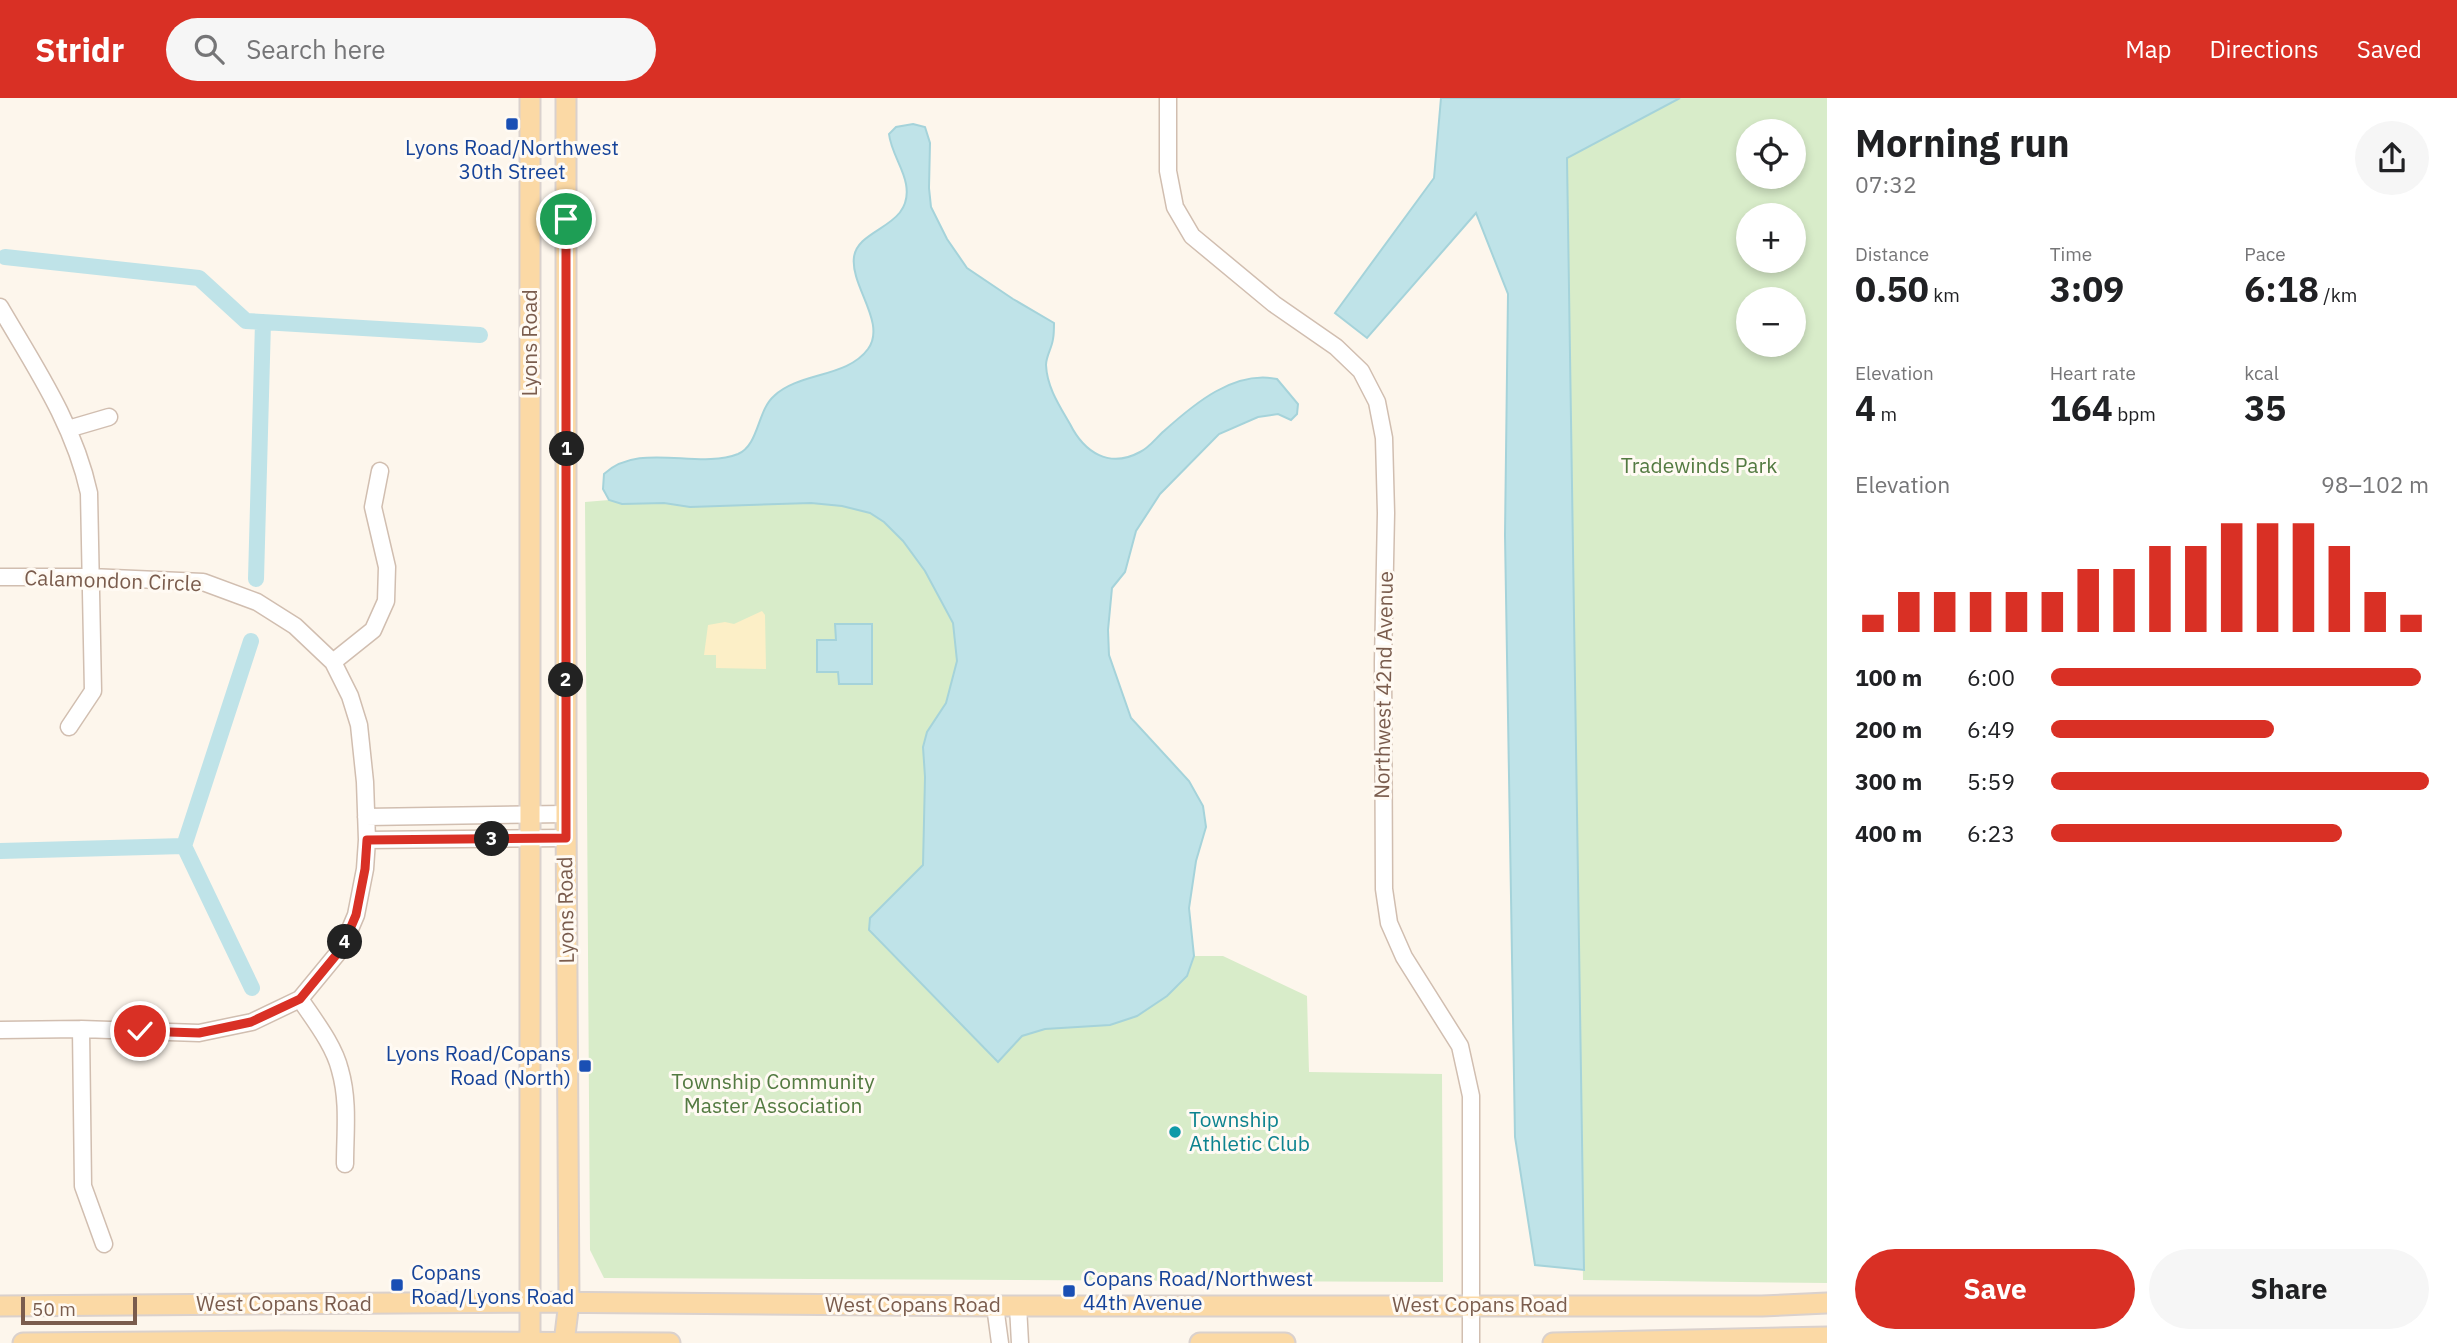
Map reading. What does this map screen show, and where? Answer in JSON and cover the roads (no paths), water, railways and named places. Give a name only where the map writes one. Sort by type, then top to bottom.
[{"type":"main road","name":"Lyons Road","points":[[530,98],[530,1342]]},
{"type":"main road","name":"Lyons Road","points":[[564,1343],[569,1302],[565,814],[566,98]]},
{"type":"main road","name":"West Copans Road","points":[[0,1306],[529,1302],[995,1306],[1762,1306],[1827,1303]]},
{"type":"main road","name":"West Copans Road","points":[[1553,1343],[1827,1337]]},
{"type":"main road","name":"West Copans Road","points":[[23,1343],[670,1343]]},
{"type":"main road","points":[[1200,1343],[1285,1343]]},
{"type":"street","name":"Northwest 42nd Avenue","points":[[1168,98],[1168,171],[1175,207],[1192,236],[1274,304],[1336,347],[1361,372],[1377,402],[1384,438],[1387,513],[1383,662],[1384,890],[1389,923],[1404,957],[1460,1046],[1471,1096],[1471,1343]]},
{"type":"street","points":[[0,307],[62,413],[83,466],[89,493],[93,691],[69,727]]},
{"type":"street","points":[[68,429],[109,418]]},
{"type":"street","points":[[333,662],[373,631],[386,601],[387,567],[373,508],[380,471]]},
{"type":"street","name":"Calamondon Circle","points":[[0,577],[90,577],[203,582],[257,602],[295,626],[333,662],[350,696],[359,724],[367,840],[365,869],[356,915],[342,948],[300,999],[251,1022],[199,1033],[81,1029],[0,1030]]},
{"type":"street","points":[[366,817],[565,814]]},
{"type":"street","points":[[367,840],[566,838]]},
{"type":"street","points":[[300,999],[321,1031],[340,1068],[346,1096],[345,1164]]},
{"type":"street","points":[[81,1029],[83,1186],[104,1244]]},
{"type":"street","points":[[995,1306],[1000,1343]]},
{"type":"street","points":[[1018,1306],[1020,1343]]},
{"type":"water","points":[[1441,98],[1680,98],[1567,158],[1584,1270],[1535,1265],[1515,1137],[1505,535],[1508,294],[1476,213],[1367,338],[1335,313],[1434,178]]},
{"type":"water","points":[[913,124],[925,127],[930,143],[931,207],[947,239],[967,268],[1054,323],[1046,362],[1049,381],[1076,434],[1090,450],[1108,458],[1129,457],[1146,448],[1202,400],[1230,384],[1245,380],[1277,379],[1298,404],[1297,414],[1291,420],[1278,414],[1258,417],[1219,434],[1160,494],[1136,531],[1125,572],[1112,588],[1108,630],[1109,655],[1131,718],[1189,781],[1203,806],[1206,827],[1196,861],[1189,908],[1194,956],[1187,976],[1167,996],[1137,1016],[1110,1025],[1045,1029],[1022,1036],[998,1062],[869,930],[870,918],[923,865],[923,747],[927,732],[946,703],[957,661],[953,623],[925,571],[903,541],[884,522],[870,513],[842,506],[811,503],[690,507],[664,503],[622,504],[609,500],[603,489],[604,474],[618,464],[634,459],[705,459],[738,454],[750,443],[768,402],[774,396],[784,388],[848,365],[868,349],[873,339],[873,328],[857,280],[854,257],[865,239],[894,219],[902,210],[906,199],[906,184],[889,134],[896,127]]},
{"type":"water","points":[[835,624],[872,624],[872,684],[839,684],[838,672],[817,672],[817,640],[836,640]]},
{"type":"waterway","points":[[5,257],[199,278],[246,321],[480,335]]},
{"type":"waterway","points":[[256,579],[263,322]]},
{"type":"waterway","points":[[184,846],[251,641]]},
{"type":"waterway","points":[[0,851],[184,846],[252,988]]},
{"type":"place","name":"Lyons Road/Northwest 30th Street","points":[[512,124]]},
{"type":"place","name":"Lyons Road/Copans Road (North)","points":[[585,1066]]},
{"type":"place","name":"Township Athletic Club","points":[[1175,1132]]},
{"type":"place","name":"Copans Road/Lyons Road","points":[[397,1285]]},
{"type":"place","name":"Copans Road/Northwest 44th Avenue","points":[[1069,1291]]},
{"type":"park label","name":"Tradewinds Park","points":[[1699,466]]},
{"type":"park label","name":"Township Community Master Association","points":[[773,1094]]}]
